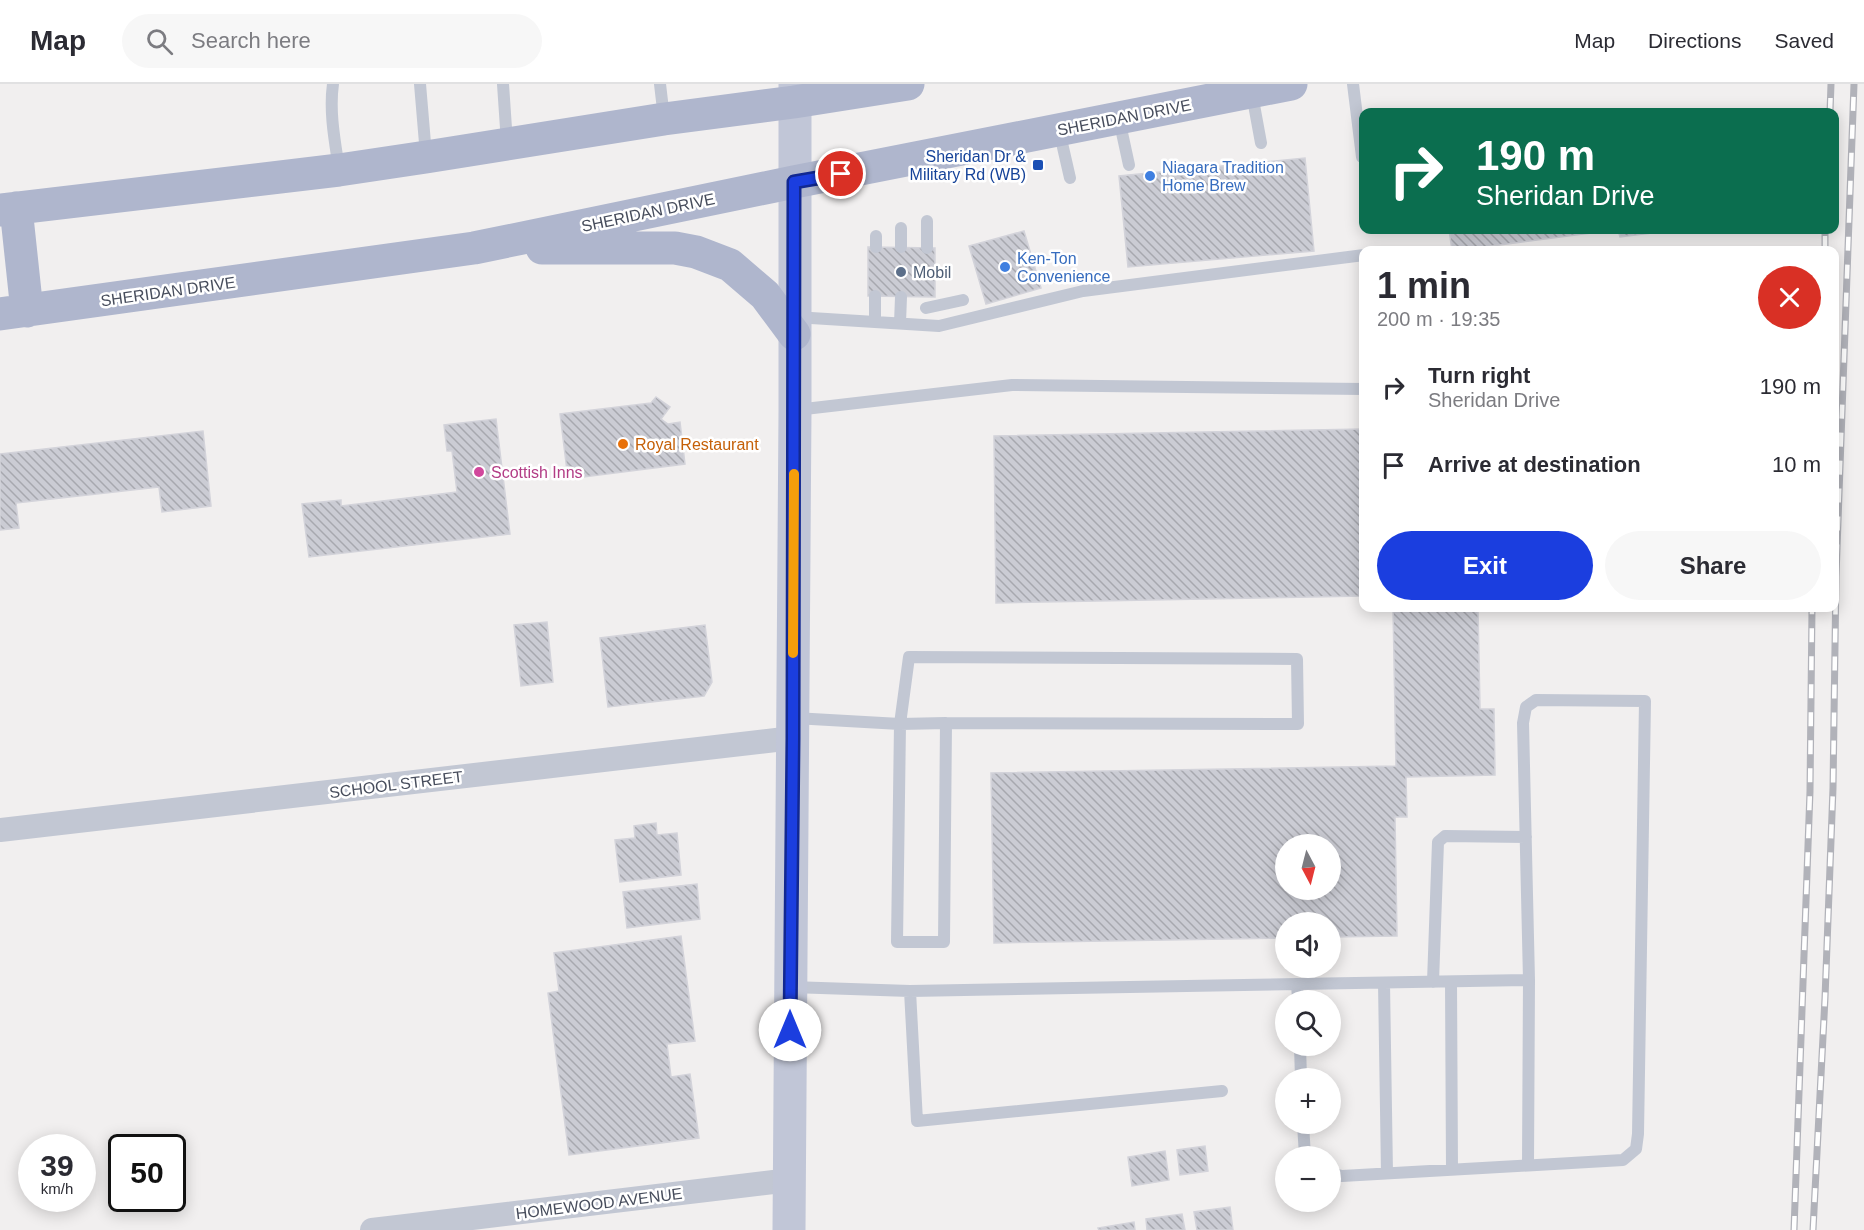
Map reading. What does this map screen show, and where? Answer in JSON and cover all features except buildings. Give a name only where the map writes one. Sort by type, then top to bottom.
[{"type":"main road","points":[[14,313],[8,209],[339,170],[664,119],[795,93],[908,84]]},
{"type":"main road","name":"SHERIDAN DRIVE","points":[[14,313],[474,248],[1291,84]]},
{"type":"main road","points":[[789,1230],[795,93]]},
{"type":"main road","points":[[474,248],[675,248],[696,252],[730,265],[794,326]]},
{"type":"street","name":"SCHOOL STREET","points":[[0,830],[793,728]]},
{"type":"street","name":"HOMEWOOD AVENUE","points":[[372,1230],[790,1180]]},
{"type":"lane","points":[[333,84],[332,115],[339,170]]},
{"type":"lane","points":[[420,84],[426,157]]},
{"type":"lane","points":[[503,84],[508,144]]},
{"type":"lane","points":[[660,84],[664,119]]},
{"type":"lane","points":[[1353,84],[1359,133]]},
{"type":"lane","points":[[1251,92],[1260,143]]},
{"type":"lane","points":[[1119,118],[1129,165]]},
{"type":"lane","points":[[1059,130],[1070,178]]},
{"type":"lane","points":[[927,221],[927,248]]},
{"type":"lane","points":[[901,228],[901,247]]},
{"type":"lane","points":[[794,326],[874,322],[939,326],[1083,291],[1359,256]]},
{"type":"lane","points":[[874,322],[875,296]]},
{"type":"lane","points":[[900,323],[901,297]]},
{"type":"lane","points":[[925,324],[926,303],[963,300]]},
{"type":"lane","points":[[795,411],[1012,385],[1359,389]]},
{"type":"lane","points":[[793,728],[900,724],[946,723],[1298,724],[1297,659],[909,657],[900,724],[897,942],[944,942],[946,723]]},
{"type":"lane","points":[[1341,1176],[1623,1160],[1636,1149],[1639,1122],[1645,701],[1536,700],[1526,707],[1523,723],[1529,980],[1528,1164]]},
{"type":"lane","points":[[1433,982],[1438,842],[1445,836],[1526,837]]},
{"type":"lane","points":[[790,987],[910,991],[1529,980]]},
{"type":"lane","points":[[1451,982],[1452,1169]]},
{"type":"lane","points":[[1384,983],[1387,1173]]},
{"type":"lane","points":[[1297,984],[1297,990]]},
{"type":"lane","points":[[910,991],[917,1121],[1222,1091]]},
{"type":"railway","points":[[1830,108],[1831,84]]},
{"type":"railway","points":[[1839,494],[1854,84]]},
{"type":"railway","points":[[1825,234],[1825,246]]},
{"type":"railway","points":[[1794,1230],[1810,791],[1812,612]]},
{"type":"railway","points":[[1813,1230],[1833,788],[1835,612]]},
{"type":"slow traffic","points":[[793,653],[794,474]]},
{"type":"place","name":"Sheridan Dr & Military Rd (WB)","points":[[1038,165]]},
{"type":"place","name":"Niagara Tradition Home Brew","points":[[1150,176]]},
{"type":"place","name":"Ken-Ton Convenience","points":[[1005,267]]},
{"type":"place","name":"Mobil","points":[[901,272]]},
{"type":"place","name":"Royal Restaurant","points":[[623,444]]},
{"type":"place","name":"Scottish Inns","points":[[479,472]]},
{"type":"route","points":[[790,1030],[795,411],[794,182],[841,174]]}]
